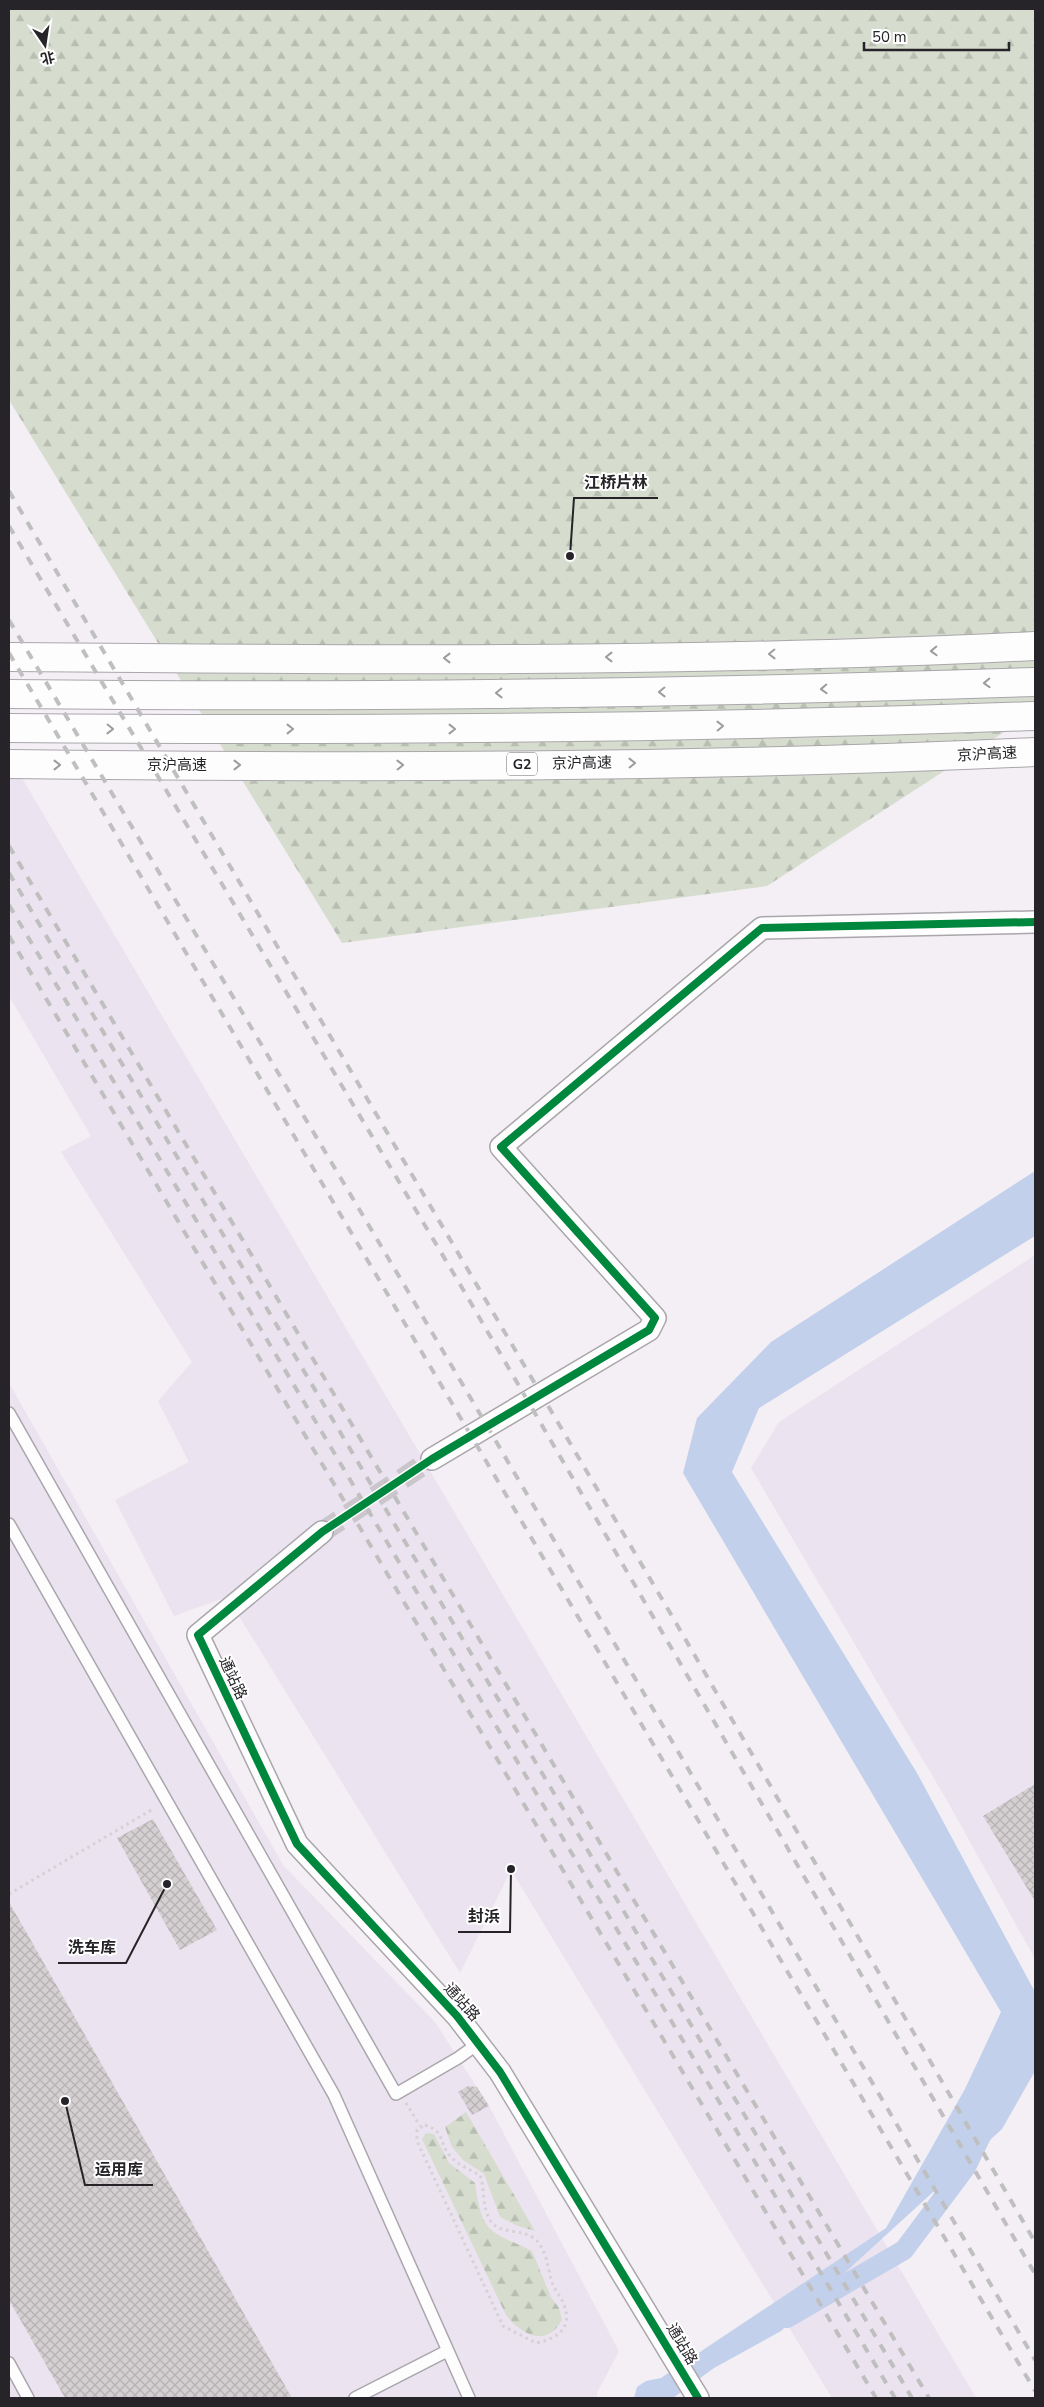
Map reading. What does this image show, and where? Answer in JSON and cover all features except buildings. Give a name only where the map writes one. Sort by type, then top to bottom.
[{"type":"highway","points":[[9,657],[360,659],[925,651],[1035,646]]},
{"type":"highway","points":[[9,694],[723,691],[1035,682]]},
{"type":"highway","points":[[9,728],[474,729],[752,726],[1035,716]]},
{"type":"highway","name":"京沪高速","points":[[9,764],[370,765],[647,763],[1035,752]]},
{"type":"street","points":[[432,1459],[649,1330],[655,1318],[501,1147],[762,928],[1035,922]]},
{"type":"street","name":"通站路","points":[[322,1532],[198,1635],[297,1844],[479,2043],[505,2080],[696,2393]]},
{"type":"lane","points":[[9,1413],[396,2094],[458,2058],[479,2043]]},
{"type":"lane","points":[[9,1524],[334,2095],[469,2398]]},
{"type":"lane","points":[[354,2398],[447,2351]]},
{"type":"lane","points":[[9,2363],[28,2398]]},
{"type":"path","points":[[9,1894],[167,1800]]},
{"type":"path","points":[[400,2092],[420,2126],[417,2141],[503,2326],[536,2344],[558,2336],[564,2330],[568,2317],[564,2303],[553,2286],[542,2247],[533,2238],[524,2233],[508,2231],[491,2222],[486,2212],[480,2175],[456,2162],[448,2154],[444,2140],[435,2128],[425,2125],[420,2126]]},
{"type":"shaded area","points":[[9,756],[976,2398],[832,2398],[511,1870],[460,1973],[227,1597],[174,1616],[115,1500],[189,1462],[158,1401],[192,1362],[61,1152],[91,1136],[9,996]]},
{"type":"shaded area","points":[[1035,1255],[1035,1959],[949,1804],[751,1468],[779,1422]]},
{"type":"shaded area","points":[[9,1383],[283,1865],[435,2022],[489,2106],[619,2351],[597,2393],[597,2398],[9,2398]]},
{"type":"green space","points":[[9,9],[1035,9],[1035,712],[767,886],[342,943],[9,400]]},
{"type":"green space","points":[[466,2112],[535,2231],[518,2226],[500,2217],[484,2174],[463,2160],[452,2147],[445,2127]]},
{"type":"green space","points":[[426,2133],[434,2134],[449,2163],[475,2183],[482,2216],[491,2230],[532,2251],[551,2297],[559,2308],[562,2320],[556,2329],[549,2334],[534,2336],[527,2333],[506,2315],[422,2139]]},
{"type":"water","points":[[1035,1171],[1035,1236],[759,1408],[732,1472],[917,1773],[1035,1992],[1035,2071],[1002,2129],[781,2331],[714,2368],[673,2398],[634,2398],[637,2387],[646,2381],[661,2378],[886,2228],[965,2089],[1001,2012],[683,1473],[697,1418],[771,1342]]},
{"type":"waterway","points":[[787,2318],[904,2250],[966,2167],[982,2134]]},
{"type":"tunnel","points":[[322,1532],[432,1459]]},
{"type":"railway","points":[[9,491],[669,1611],[1035,2242]]},
{"type":"railway","points":[[9,526],[461,1286],[1035,2274]]},
{"type":"railway","points":[[9,620],[406,1288],[1035,2360]]},
{"type":"railway","points":[[9,653],[1035,2391]]},
{"type":"railway","points":[[9,846],[929,2398]]},
{"type":"railway","points":[[9,873],[912,2398]]},
{"type":"railway","points":[[9,905],[895,2398]]},
{"type":"railway","points":[[9,936],[876,2398]]},
{"type":"cycle path","points":[[698,2398],[500,2072],[457,2016],[297,1844],[198,1635],[322,1532],[432,1459],[649,1330],[655,1318],[501,1147],[762,928],[1035,922]]},
{"type":"place","name":"江桥片林","points":[[570,556]]},
{"type":"place","name":"封浜","points":[[511,1869]]},
{"type":"place","name":"洗车库","points":[[167,1884]]},
{"type":"place","name":"运用库","points":[[65,2101]]}]
